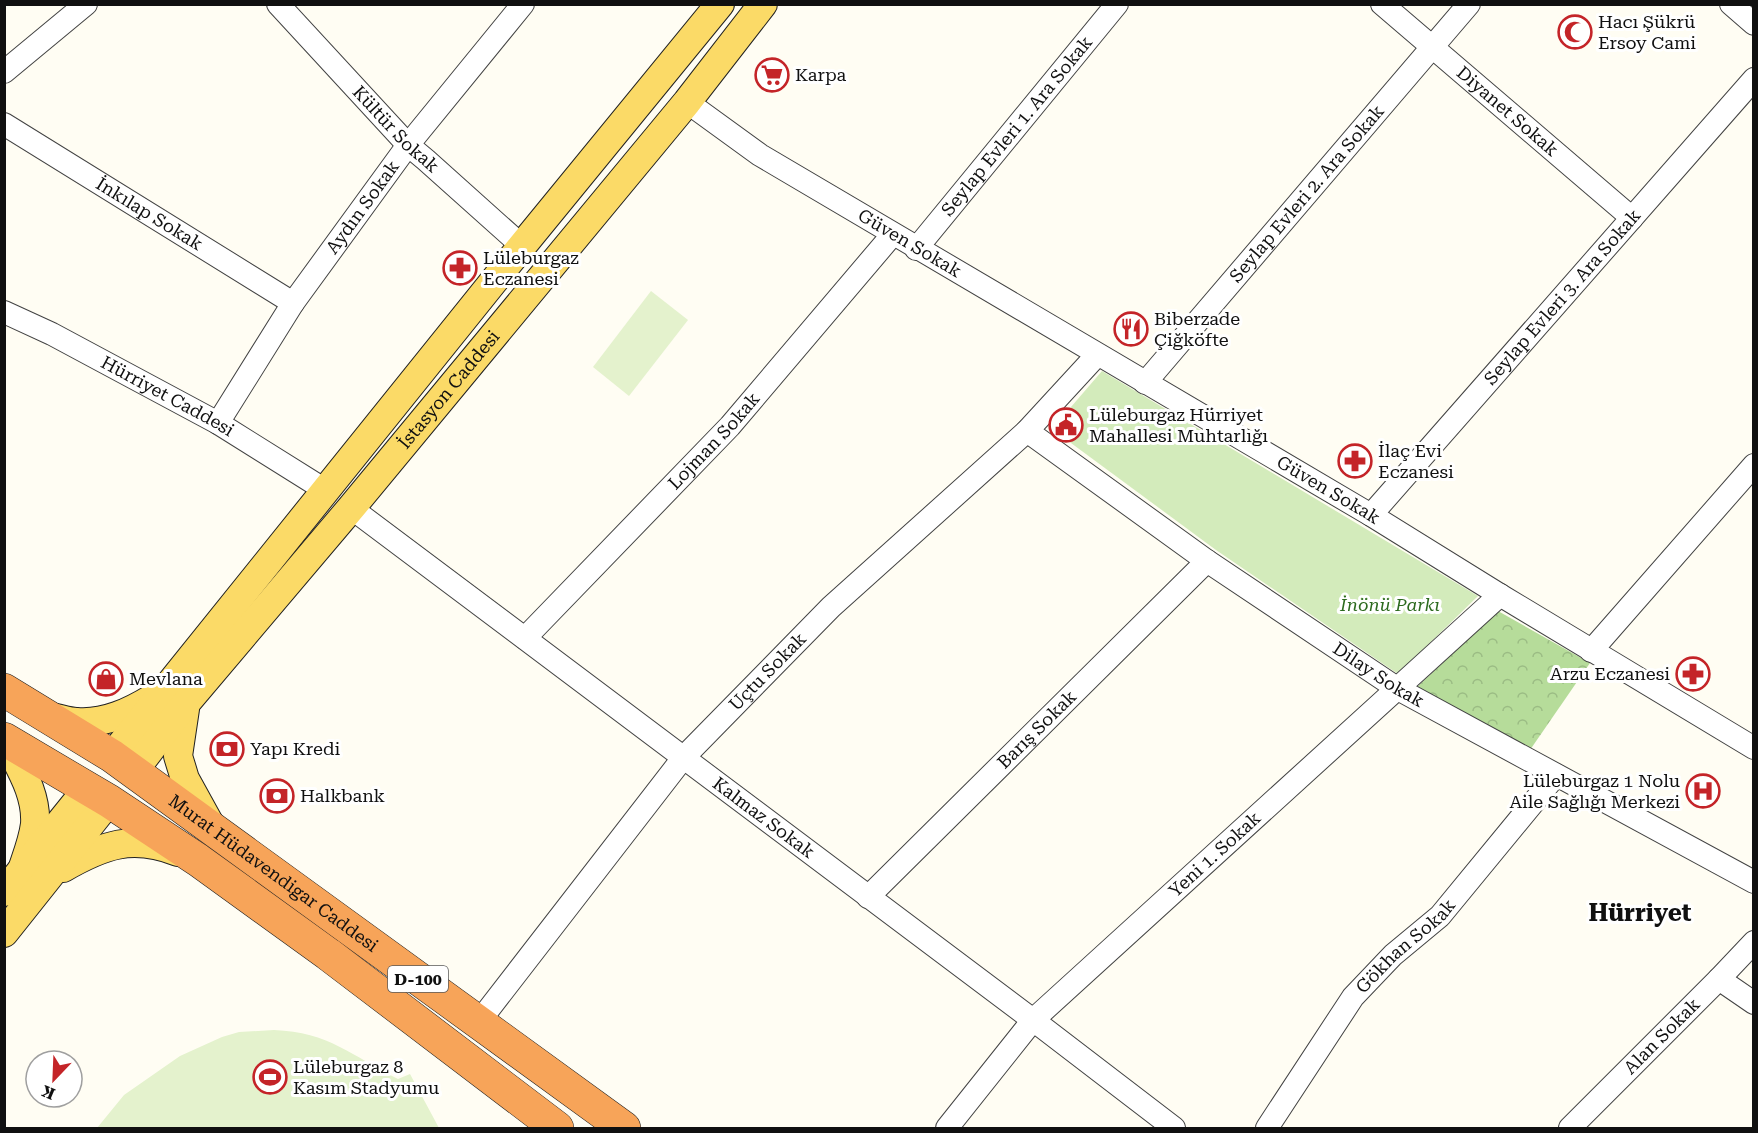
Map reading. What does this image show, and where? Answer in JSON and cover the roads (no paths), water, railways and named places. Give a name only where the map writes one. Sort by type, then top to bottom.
[{"type":"highway","name":"Murat Hüdavendigar Caddesi","points":[[4,690],[123,764],[624,1128]]},
{"type":"highway","name":"Murat Hüdavendigar Caddesi","points":[[5,740],[99,795],[198,860],[328,954],[557,1128]]},
{"type":"highway","points":[[99,795],[123,764]]},
{"type":"main road","name":"İstasyon Caddesi","points":[[123,764],[174,698],[325,490],[720,4]]},
{"type":"main road","name":"İstasyon Caddesi","points":[[174,698],[351,508],[687,102],[763,4]]},
{"type":"main road","points":[[659,79],[687,102]]},
{"type":"main road","points":[[522,246],[550,268]]},
{"type":"main road","points":[[325,490],[351,508]]},
{"type":"main road","points":[[50,717],[77,722],[94,722],[174,698],[178,756],[185,779],[212,828]]},
{"type":"main road","points":[[5,740],[31,791],[33,803],[34,825],[22,870]]},
{"type":"main road","points":[[4,892],[22,870],[99,795]]},
{"type":"main road","points":[[4,933],[53,874],[99,795]]},
{"type":"main road","points":[[53,874],[98,849],[116,843],[141,842],[168,848],[198,860]]},
{"type":"street","points":[[4,72],[86,4]]},
{"type":"street","name":"Kültür Sokak","points":[[278,4],[408,145],[522,246]]},
{"type":"street","name":"Aydın Sokak","points":[[218,423],[293,303],[408,145],[523,4]]},
{"type":"street","name":"Seylap Evleri 1. Ara Sokak","points":[[916,249],[1117,4]]},
{"type":"street","name":"Diyanet Sokak","points":[[1382,4],[1632,218]]},
{"type":"street","name":"Seylap Evleri 2. Ara Sokak","points":[[1145,383],[1469,4]]},
{"type":"street","points":[[1731,4],[1754,24]]},
{"type":"street","name":"Seylap Evleri 3. Ara Sokak","points":[[1371,515],[1754,79]]},
{"type":"street","name":"Güven Sokak","points":[[687,102],[760,155],[1371,515],[1591,651],[1754,748]]},
{"type":"street","name":"İnkılap Sokak","points":[[4,124],[293,303]]},
{"type":"street","name":"Lojman Sokak","points":[[525,638],[730,426],[893,234]]},
{"type":"street","name":"Hürriyet Caddesi","points":[[4,312],[52,334],[218,423],[325,490]]},
{"type":"street","name":"Uçtu Sokak","points":[[478,1023],[682,758],[831,607],[1027,431],[1097,355]]},
{"type":"street","name":"Dilay Sokak","points":[[1027,431],[1207,561],[1398,689],[1754,882]]},
{"type":"street","points":[[1591,651],[1754,465]]},
{"type":"street","name":"Kalmaz Sokak","points":[[351,508],[1174,1128]]},
{"type":"street","name":"Barış Sokak","points":[[868,897],[1207,561]]},
{"type":"street","name":"Yeni 1. Sokak","points":[[947,1128],[1033,1020],[1500,595]]},
{"type":"street","name":"Gökhan Sokak","points":[[1267,1128],[1353,997],[1393,955],[1440,916],[1556,775]]},
{"type":"street","name":"Alan Sokak","points":[[1576,1127],[1754,942]]},
{"type":"street","points":[[1719,979],[1754,1003]]},
{"type":"place","name":"Hacı Şükrü Ersoy Cami","points":[[1575,32]]},
{"type":"place","name":"Karpa","points":[[772,75]]},
{"type":"place","name":"Lüleburgaz Eczanesi","points":[[460,268]]},
{"type":"place","name":"Biberzade Çiğköfte","points":[[1131,329]]},
{"type":"place","name":"Lüleburgaz Hürriyet Mahallesi Muhtarlığı","points":[[1066,425]]},
{"type":"place","name":"İlaç Evi Eczanesi","points":[[1355,461]]},
{"type":"place","name":"Arzu Eczanesi","points":[[1693,674]]},
{"type":"place","name":"Mevlana","points":[[106,679]]},
{"type":"place","name":"Yapı Kredi","points":[[227,749]]},
{"type":"place","name":"Lüleburgaz 1 Nolu Aile Sağlığı Merkezi","points":[[1703,791]]},
{"type":"place","name":"Halkbank","points":[[277,796]]},
{"type":"place","name":"Lüleburgaz 8 Kasım Stadyumu","points":[[270,1077]]},
{"type":"district","name":"Hürriyet","points":[[1640,913]]},
{"type":"park label","name":"İnönü Parkı","points":[[1390,605]]}]
